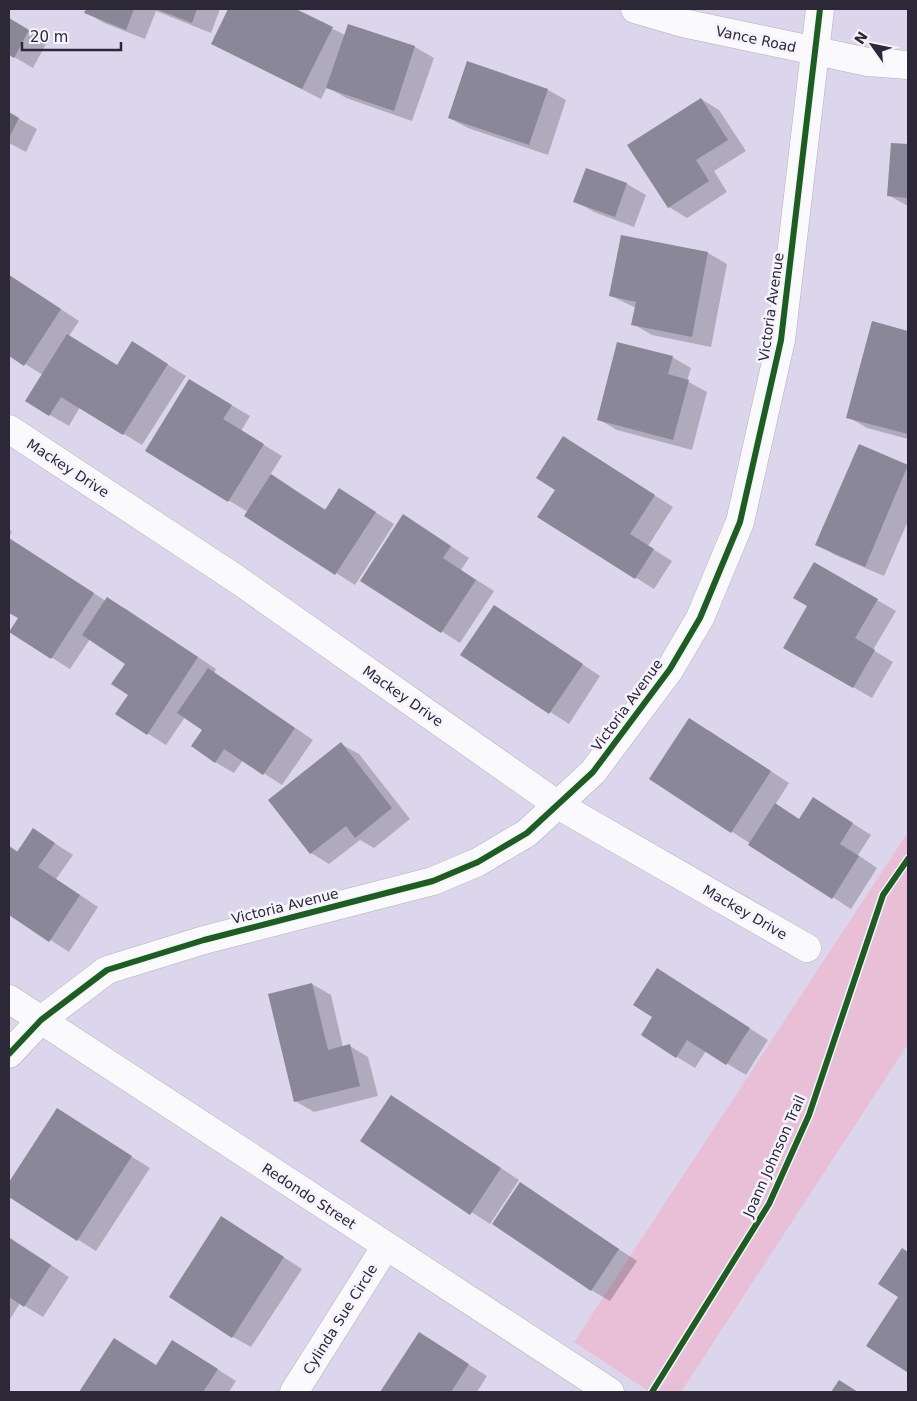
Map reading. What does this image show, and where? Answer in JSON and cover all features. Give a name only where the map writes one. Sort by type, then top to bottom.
[{"type":"street","name":"Vance Road","points":[[635,9],[683,23],[868,62],[908,65]]},
{"type":"street","name":"Victoria Avenue","points":[[9,1054],[40,1020],[107,970],[204,940],[433,881],[460,870],[478,862],[527,833],[593,772],[670,669],[700,618],[740,522],[781,340],[820,9]]},
{"type":"street","name":"Mackey Drive","points":[[9,429],[235,578],[558,805],[806,948]]},
{"type":"street","name":"Redondo Street","points":[[9,999],[610,1392]]},
{"type":"street","name":"Cylinda Sue Circle","points":[[294,1392],[386,1246]]},
{"type":"shaded area","points":[[908,832],[908,1044],[681,1392],[650,1392],[574,1342]]},
{"type":"building","points":[[86,9],[134,9],[126,30],[84,13]]},
{"type":"building","points":[[156,9],[197,9],[192,23]]},
{"type":"building","points":[[228,9],[296,9],[333,27],[302,89],[211,44]]},
{"type":"building","points":[[9,18],[29,30],[14,58],[9,55]]},
{"type":"building","points":[[348,24],[415,46],[394,111],[326,88]]},
{"type":"building","points":[[467,61],[548,89],[529,145],[448,118]]},
{"type":"building","points":[[701,98],[728,140],[696,160],[709,181],[668,208],[627,145]]},
{"type":"building","points":[[9,112],[19,118],[9,138]]},
{"type":"building","points":[[891,143],[908,144],[908,198],[887,196]]},
{"type":"building","points":[[586,168],[627,183],[615,217],[573,202]]},
{"type":"building","points":[[621,235],[708,252],[692,337],[631,325],[636,302],[609,296]]},
{"type":"building","points":[[9,275],[61,309],[24,366],[9,356]]},
{"type":"building","points":[[872,321],[908,331],[908,434],[846,418]]},
{"type":"building","points":[[67,334],[117,365],[132,341],[168,364],[123,435],[61,397],[49,416],[25,401]]},
{"type":"building","points":[[617,342],[673,356],[668,374],[689,380],[673,440],[597,420]]},
{"type":"building","points":[[189,379],[232,405],[223,419],[264,444],[228,502],[145,451]]},
{"type":"building","points":[[563,436],[655,495],[630,534],[654,549],[635,579],[537,517],[555,490],[536,478]]},
{"type":"building","points":[[859,444],[908,465],[865,567],[815,545]]},
{"type":"building","points":[[271,474],[325,510],[339,488],[376,512],[335,575],[244,516]]},
{"type":"building","points":[[403,514],[451,546],[443,558],[476,580],[441,633],[360,581]]},
{"type":"building","points":[[9,538],[94,593],[51,659],[9,632],[18,618],[9,613]]},
{"type":"building","points":[[814,562],[878,599],[855,638],[875,650],[853,688],[783,648],[807,606],[793,598]]},
{"type":"building","points":[[107,597],[198,657],[147,735],[115,714],[128,695],[111,684],[125,664],[82,635]]},
{"type":"building","points":[[494,605],[583,664],[549,714],[460,655]]},
{"type":"building","points":[[208,668],[295,728],[263,775],[224,749],[215,763],[191,746],[202,730],[177,713]]},
{"type":"building","points":[[689,718],[771,771],[731,833],[649,779]]},
{"type":"building","points":[[341,742],[392,808],[355,838],[346,826],[310,854],[268,800]]},
{"type":"building","points":[[813,797],[853,823],[840,844],[859,856],[832,899],[748,845],[775,803],[799,819]]},
{"type":"building","points":[[33,828],[55,843],[38,867],[80,895],[49,942],[9,915],[9,846],[17,852]]},
{"type":"building","points":[[657,968],[750,1028],[726,1065],[687,1040],[676,1058],[641,1035],[652,1017],[633,1005]]},
{"type":"building","points":[[312,983],[328,1050],[350,1044],[360,1086],[294,1102],[268,994]]},
{"type":"building","points":[[391,1095],[501,1168],[470,1215],[360,1141]]},
{"type":"building","points":[[57,1108],[132,1156],[77,1241],[9,1197],[9,1182]]},
{"type":"building","points":[[520,1182],[619,1249],[591,1291],[492,1224]]},
{"type":"building","points":[[221,1216],[284,1257],[232,1338],[169,1297]]},
{"type":"building","points":[[9,1238],[51,1265],[24,1307],[9,1297]]},
{"type":"building","points":[[902,1248],[908,1252],[907,1372],[866,1346],[898,1297],[878,1284]]},
{"type":"building","points":[[419,1332],[469,1364],[451,1392],[380,1392]]},
{"type":"building","points":[[114,1338],[156,1365],[172,1340],[218,1369],[203,1392],[79,1392]]},
{"type":"building","points":[[839,1380],[858,1392],[831,1392]]},
{"type":"cycle path","points":[[9,1054],[41,1020],[107,970],[204,940],[433,881],[478,862],[527,833],[593,772],[670,669],[700,618],[740,522],[781,340],[820,9]]},
{"type":"cycle path","name":"Joann Johnson Trail","points":[[652,1392],[769,1204],[809,1115],[883,895],[908,859]]}]
